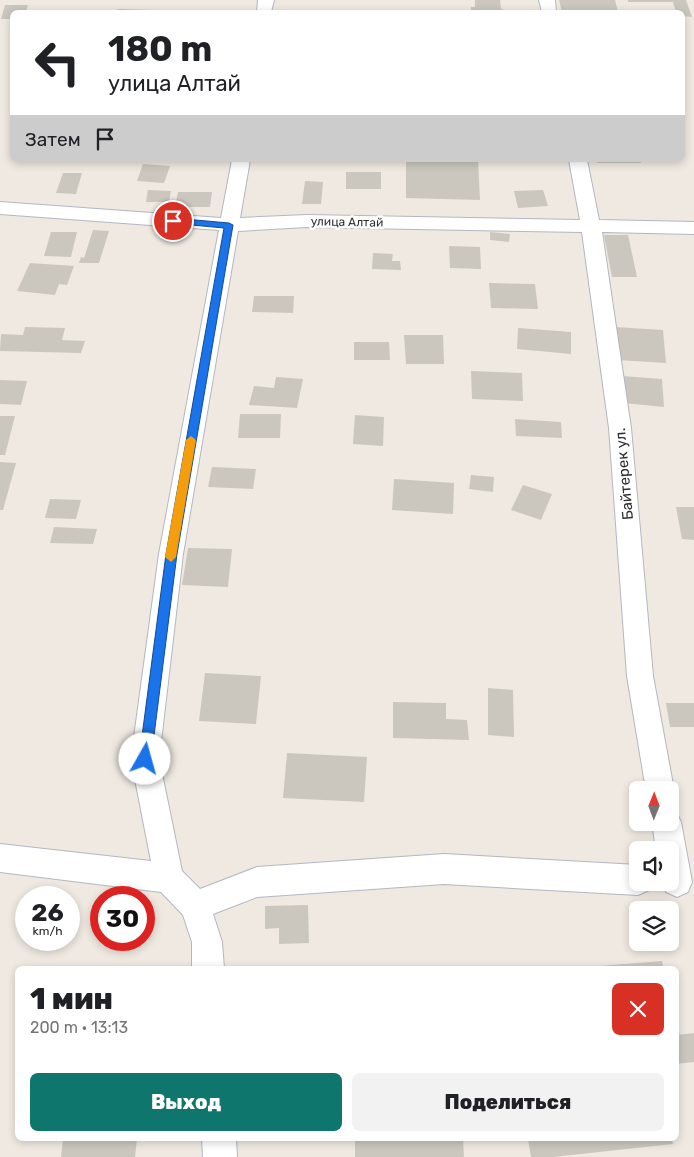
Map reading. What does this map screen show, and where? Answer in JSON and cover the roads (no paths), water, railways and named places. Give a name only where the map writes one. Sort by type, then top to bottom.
[{"type":"street","points":[[168,879],[145,759],[171,554],[240,162]]},
{"type":"street","name":"Байтерек ул.","points":[[578,162],[591,226],[620,428],[640,676],[658,781]]},
{"type":"street","name":"улица Алтай","points":[[0,208],[229,225],[307,222],[694,228]]},
{"type":"street","points":[[668,831],[680,884]]},
{"type":"street","points":[[0,858],[118,871],[168,879],[196,906],[207,942],[208,966]]},
{"type":"street","points":[[196,906],[257,882],[444,869],[629,879]]},
{"type":"street","points":[[219,1141],[220,1157]]}]
